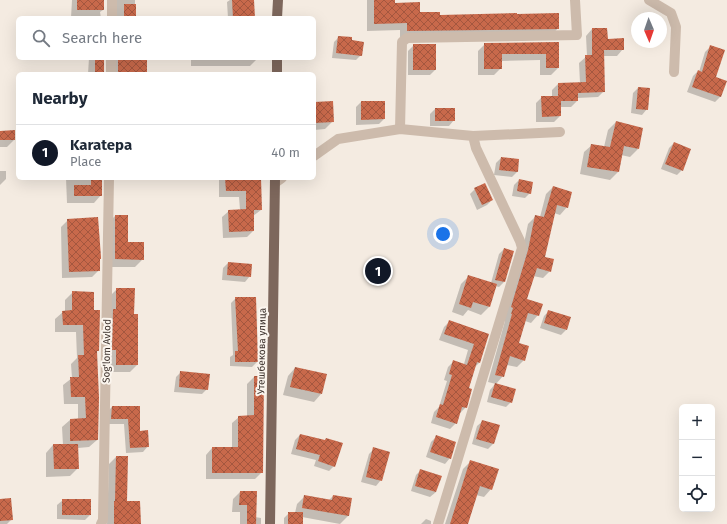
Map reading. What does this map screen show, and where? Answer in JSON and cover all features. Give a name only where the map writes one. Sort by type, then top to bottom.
[{"type":"main road","points":[[277,16],[278,0]]},
{"type":"main road","points":[[277,60],[277,72]]},
{"type":"main road","name":"Утешбекова улица","points":[[270,524],[277,180]]},
{"type":"street","points":[[112,0],[112,16]]},
{"type":"street","points":[[400,129],[402,42],[407,38],[577,36],[575,0]]},
{"type":"street","points":[[649,0],[671,12],[676,27],[674,72]]},
{"type":"street","points":[[111,60],[111,72]]},
{"type":"street","points":[[316,155],[338,139],[400,129],[473,136],[560,132]]},
{"type":"street","points":[[438,524],[522,248],[476,148],[473,136]]},
{"type":"street","name":"Sog'lom Avlod","points":[[102,524],[109,180]]},
{"type":"building","points":[[77,0],[104,0],[104,10],[77,10]]},
{"type":"building","points":[[232,0],[254,0],[255,16],[233,16]]},
{"type":"building","points":[[374,0],[395,0],[395,3],[420,2],[420,12],[440,12],[440,15],[559,13],[559,29],[407,31],[407,23],[374,24]]},
{"type":"building","points":[[124,4],[136,4],[136,16],[124,16]]},
{"type":"building","points":[[592,28],[607,28],[608,39],[624,38],[624,50],[604,50],[605,92],[578,93],[578,101],[561,101],[561,116],[542,117],[541,96],[558,96],[558,83],[586,82],[585,55],[592,55]]},
{"type":"building","points":[[338,36],[352,37],[352,40],[364,42],[362,56],[336,53]]},
{"type":"building","points":[[559,42],[559,68],[546,68],[546,54],[502,54],[502,69],[484,69],[484,43]]},
{"type":"building","points":[[413,44],[436,44],[436,70],[413,70]]},
{"type":"building","points":[[710,45],[725,50],[716,77],[727,81],[721,97],[692,87],[698,70],[702,72]]},
{"type":"building","points":[[95,60],[104,60],[104,72],[95,72]]},
{"type":"building","points":[[118,60],[147,60],[147,72],[118,72]]},
{"type":"building","points":[[638,87],[650,88],[648,110],[636,109]]},
{"type":"building","points":[[333,101],[334,122],[316,123],[316,102]]},
{"type":"building","points":[[361,101],[385,101],[385,119],[361,120]]},
{"type":"building","points":[[435,108],[455,108],[455,121],[435,121]]},
{"type":"building","points":[[616,121],[643,128],[639,149],[624,146],[619,172],[587,167],[591,144],[610,147]]},
{"type":"building","points":[[15,130],[15,140],[0,140],[0,131]]},
{"type":"building","points":[[674,142],[691,149],[683,171],[665,164]]},
{"type":"building","points":[[501,157],[519,159],[518,172],[499,170]]},
{"type":"building","points":[[519,179],[533,182],[531,194],[517,191]]},
{"type":"building","points":[[91,180],[102,180],[102,196],[74,196],[74,185],[91,185]]},
{"type":"building","points":[[225,180],[261,180],[262,210],[254,210],[254,231],[229,232],[228,210],[246,209],[246,191],[226,191]]},
{"type":"building","points":[[485,183],[493,200],[482,205],[474,188]]},
{"type":"building","points":[[553,186],[572,192],[568,208],[557,205],[545,257],[554,259],[551,272],[537,268],[527,299],[543,304],[539,316],[528,313],[519,343],[529,346],[525,361],[510,356],[504,377],[495,375],[512,314],[513,308],[511,307],[528,250],[535,215],[544,217]]},
{"type":"building","points":[[115,215],[128,215],[128,242],[144,242],[144,260],[115,259]]},
{"type":"building","points":[[98,217],[101,257],[100,271],[69,272],[67,219]]},
{"type":"building","points":[[504,248],[514,251],[505,282],[495,280]]},
{"type":"building","points":[[228,262],[252,264],[251,277],[227,275]]},
{"type":"building","points":[[468,275],[497,284],[490,307],[473,302],[471,308],[459,304]]},
{"type":"building","points":[[116,288],[135,288],[134,314],[138,314],[138,365],[116,365],[116,350],[112,350],[113,309],[116,309]]},
{"type":"building","points":[[72,291],[94,292],[94,310],[100,310],[99,351],[97,351],[99,398],[98,440],[70,441],[70,419],[86,418],[85,397],[71,397],[70,377],[79,377],[78,355],[84,355],[83,325],[63,325],[62,311],[72,310]]},
{"type":"building","points":[[235,297],[256,297],[258,362],[235,362],[235,351],[238,351]]},
{"type":"building","points":[[548,310],[571,317],[567,330],[544,323]]},
{"type":"building","points":[[449,320],[489,334],[480,363],[477,362],[469,388],[472,389],[467,408],[462,407],[457,424],[436,417],[440,404],[443,405],[452,375],[449,374],[453,360],[467,365],[474,344],[444,334]]},
{"type":"building","points":[[295,367],[327,374],[322,394],[290,387]]},
{"type":"building","points":[[180,371],[210,374],[208,390],[179,387]]},
{"type":"building","points":[[254,376],[264,376],[263,473],[212,473],[212,447],[238,447],[238,416],[254,415]]},
{"type":"building","points":[[495,383],[516,389],[512,403],[491,397]]},
{"type":"building","points":[[112,406],[140,406],[140,431],[148,430],[149,447],[130,448],[128,419],[111,419]]},
{"type":"building","points":[[482,420],[500,425],[494,444],[476,439]]},
{"type":"building","points":[[300,434],[325,440],[326,438],[343,443],[335,467],[318,461],[320,455],[296,449]]},
{"type":"building","points":[[436,435],[456,442],[451,459],[430,452]]},
{"type":"building","points":[[53,444],[78,444],[79,469],[54,469]]},
{"type":"building","points":[[373,447],[390,452],[382,481],[366,477]]},
{"type":"building","points":[[116,456],[128,456],[127,501],[140,501],[141,524],[114,524]]},
{"type":"building","points":[[470,460],[499,469],[492,490],[480,486],[468,524],[450,524]]},
{"type":"building","points":[[420,469],[442,476],[436,492],[415,486]]},
{"type":"building","points":[[240,491],[257,491],[256,524],[247,524],[247,505],[239,505]]},
{"type":"building","points":[[304,495],[332,500],[333,495],[352,498],[349,516],[302,508]]},
{"type":"building","points":[[11,498],[13,520],[0,521],[0,499]]},
{"type":"building","points":[[62,499],[91,499],[91,515],[62,515]]},
{"type":"building","points":[[288,512],[303,512],[303,524],[288,524]]},
{"type":"place","name":"Karatepa","points":[[378,271]]}]
